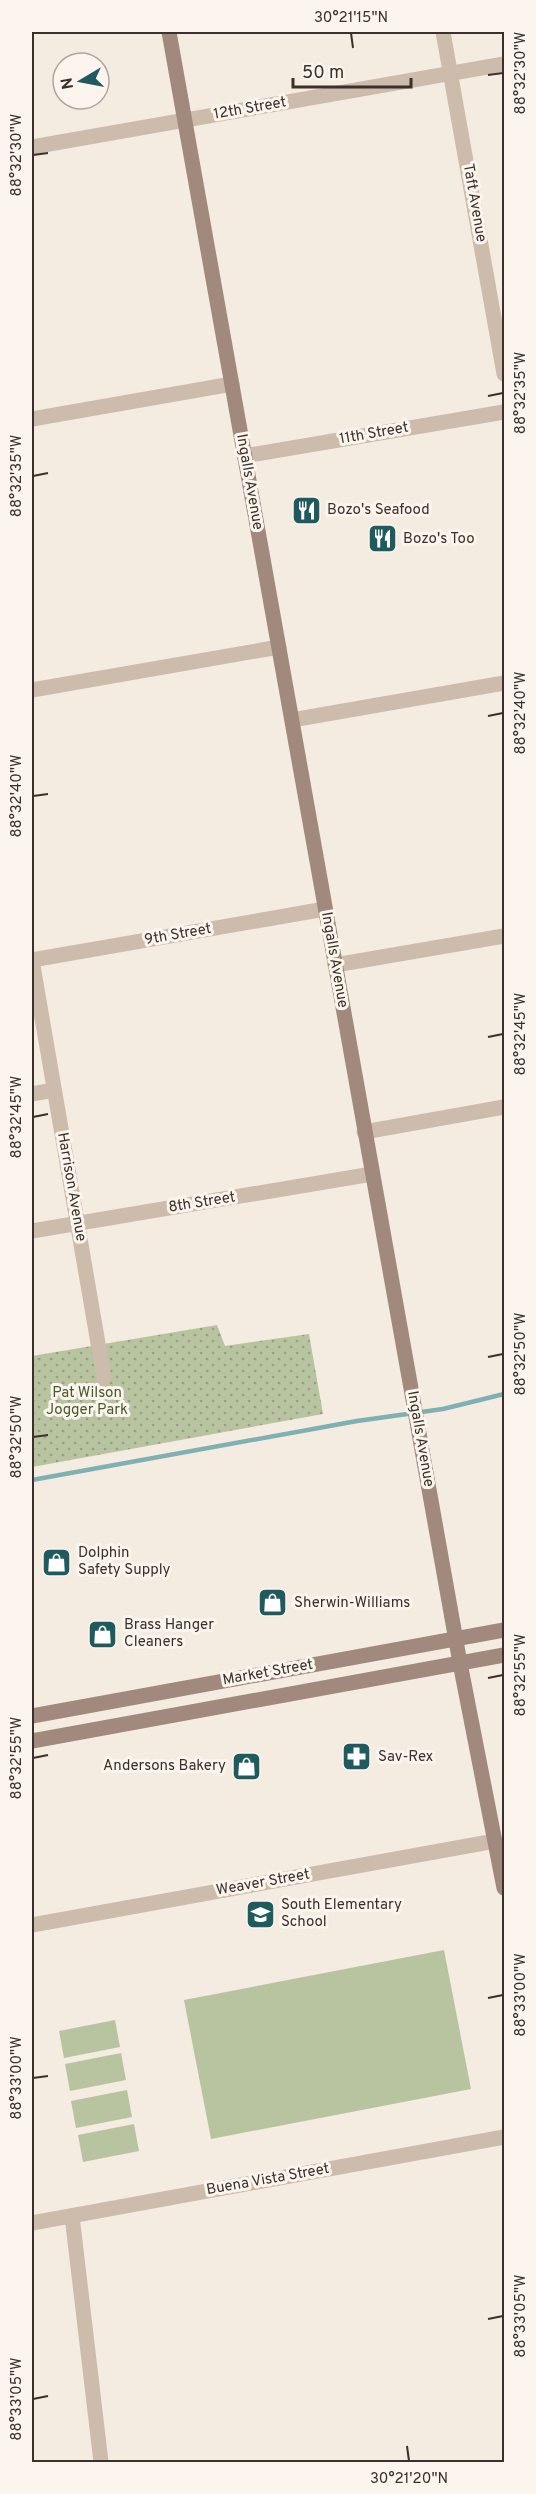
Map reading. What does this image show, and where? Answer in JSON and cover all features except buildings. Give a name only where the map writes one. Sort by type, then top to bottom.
[{"type":"main road","name":"Ingalls Avenue","points":[[169,32],[410,1387],[504,1888]]},
{"type":"main road","name":"Market Street","points":[[32,1716],[504,1630]]},
{"type":"main road","name":"Market Street","points":[[32,1741],[504,1655]]},
{"type":"street","name":"Taft Avenue","points":[[443,32],[504,374]]},
{"type":"street","name":"12th Street","points":[[32,147],[504,64]]},
{"type":"street","points":[[32,419],[232,384]]},
{"type":"street","name":"11th Street","points":[[244,456],[504,412]]},
{"type":"street","points":[[32,690],[279,647]]},
{"type":"street","points":[[292,720],[504,683]]},
{"type":"street","name":"9th Street","points":[[32,960],[325,909]]},
{"type":"street","points":[[335,965],[504,936]]},
{"type":"street","name":"Harrison Avenue","points":[[32,960],[104,1378]]},
{"type":"street","points":[[32,1094],[54,1090]]},
{"type":"street","points":[[364,1132],[504,1107]]},
{"type":"street","name":"8th Street","points":[[32,1231],[372,1174]]},
{"type":"street","name":"Weaver Street","points":[[32,1925],[495,1841]]},
{"type":"street","name":"Buena Vista Street","points":[[32,2223],[504,2137]]},
{"type":"street","points":[[72,2216],[101,2463]]},
{"type":"green space","name":"Pat Wilson Jogger Park","points":[[217,1325],[225,1346],[309,1334],[323,1414],[32,1467],[32,1356]]},
{"type":"green space","points":[[444,1950],[471,2089],[211,2139],[184,2000]]},
{"type":"green space","points":[[115,2020],[120,2047],[64,2058],[59,2031]]},
{"type":"green space","points":[[121,2053],[126,2080],[70,2091],[65,2064]]},
{"type":"green space","points":[[127,2090],[132,2117],[76,2128],[71,2101]]},
{"type":"green space","points":[[134,2124],[139,2151],[83,2162],[78,2135]]},
{"type":"waterway","points":[[32,1480],[357,1421],[443,1409],[504,1394]]},
{"type":"place","name":"Bozo's Seafood","points":[[306,510]]},
{"type":"place","name":"Bozo's Too","points":[[382,539]]},
{"type":"place","name":"Dolphin Safety Supply","points":[[57,1562]]},
{"type":"place","name":"Sherwin-Williams","points":[[273,1603]]},
{"type":"place","name":"Brass Hanger Cleaners","points":[[103,1634]]},
{"type":"place","name":"Sav-Rex","points":[[357,1757]]},
{"type":"place","name":"Andersons Bakery","points":[[247,1766]]},
{"type":"place","name":"South Elementary School","points":[[260,1914]]}]
